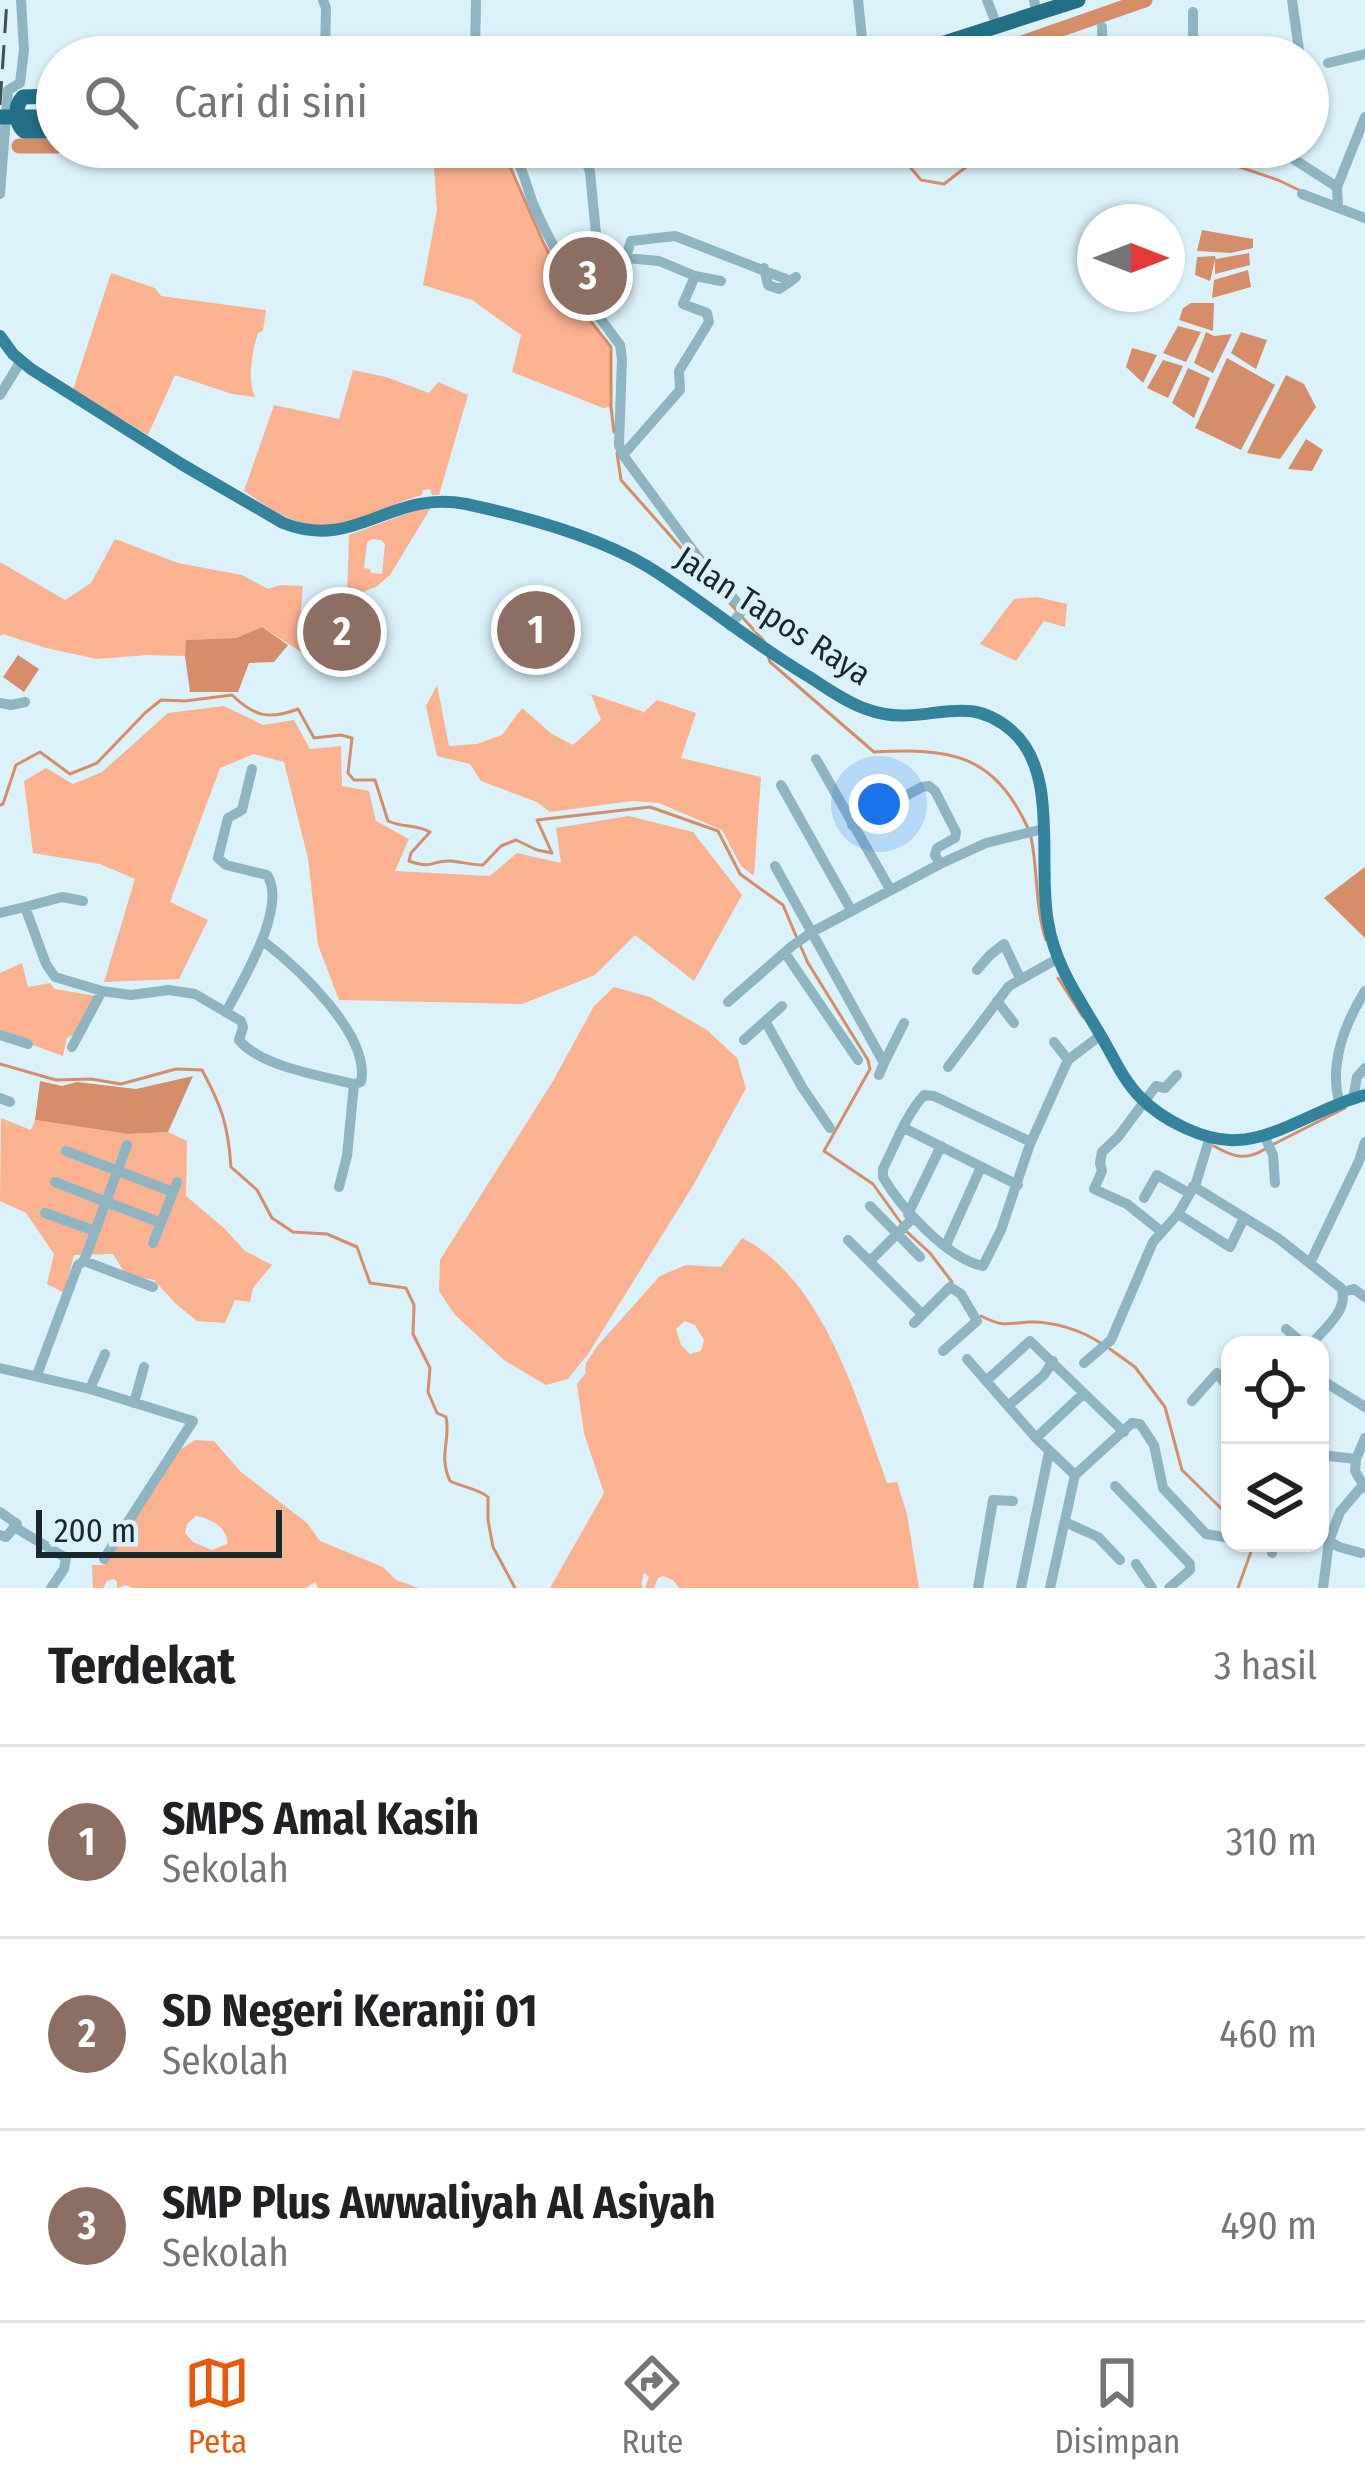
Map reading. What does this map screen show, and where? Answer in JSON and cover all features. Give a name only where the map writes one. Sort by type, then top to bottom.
[{"type":"highway","points":[[966,36],[1078,0]]},
{"type":"highway","points":[[940,36],[1040,2]]},
{"type":"highway","points":[[10,99],[20,127],[36,131]]},
{"type":"highway","points":[[0,117],[36,116]]},
{"type":"main road","name":"Jalan Tapos Raya","points":[[0,336],[21,362],[183,465],[298,530],[346,530],[426,501],[466,504],[612,548],[736,619],[768,652],[864,709],[905,718],[966,708],[988,713],[1027,746],[1042,791],[1033,831],[1053,961],[1143,1107],[1174,1120],[1208,1143],[1268,1144],[1353,1098]]},
{"type":"street","points":[[0,194],[8,90],[20,83],[24,50],[21,0]]},
{"type":"street","points":[[323,0],[325,36]]},
{"type":"street","points":[[475,36],[476,0]]},
{"type":"street","points":[[858,0],[862,36]]},
{"type":"street","points":[[987,0],[994,18]]},
{"type":"street","points":[[1292,0],[1297,36]]},
{"type":"street","points":[[1192,12],[1193,36]]},
{"type":"street","points":[[1102,27],[1102,36]]},
{"type":"street","points":[[1329,63],[1365,55]]},
{"type":"street","points":[[1338,198],[1365,117]]},
{"type":"street","points":[[518,168],[564,269],[620,345],[619,445],[623,455],[741,607],[736,619]]},
{"type":"street","points":[[589,168],[601,254],[659,261],[715,280],[718,253]]},
{"type":"street","points":[[1304,168],[1365,218]]},
{"type":"street","points":[[1302,194],[1338,198]]},
{"type":"street","points":[[626,257],[631,241],[668,236],[764,268],[768,285],[779,289],[794,279]]},
{"type":"street","points":[[623,455],[680,390],[679,371],[709,322],[707,313],[683,304],[695,276]]},
{"type":"street","points":[[0,395],[21,362]]},
{"type":"street","points":[[0,703],[25,702]]},
{"type":"street","points":[[816,759],[890,889]]},
{"type":"street","points":[[227,1010],[267,928],[271,878],[226,865],[218,858],[228,818],[242,810],[252,769]]},
{"type":"street","points":[[781,785],[851,910]]},
{"type":"street","points":[[852,825],[929,786],[956,832],[955,838],[938,848],[935,855],[940,864]]},
{"type":"street","points":[[728,1002],[809,933],[986,843],[1033,831]]},
{"type":"street","points":[[775,866],[882,1069],[904,1023]]},
{"type":"street","points":[[0,913],[62,897],[82,901]]},
{"type":"street","points":[[25,907],[52,975],[102,991],[195,994],[241,1021],[239,1040],[246,1048],[282,1065],[361,1082],[362,1064],[341,1021],[317,991],[263,941]]},
{"type":"street","points":[[977,970],[1005,944],[1020,978]]},
{"type":"street","points":[[788,949],[858,1060]]},
{"type":"street","points":[[948,1067],[1009,986],[1053,961]]},
{"type":"street","points":[[72,1047],[102,991]]},
{"type":"street","points":[[1353,1098],[1335,1065],[1349,1020],[1365,991]]},
{"type":"street","points":[[997,1000],[1014,1023]]},
{"type":"street","points":[[744,1040],[782,1006]]},
{"type":"street","points":[[765,1021],[830,1128]]},
{"type":"street","points":[[0,1035],[28,1044]]},
{"type":"street","points":[[870,1206],[976,1265],[984,1264],[1068,1060],[1098,1037]]},
{"type":"street","points":[[1054,1042],[1068,1060]]},
{"type":"street","points":[[1353,1098],[1357,1077],[1365,1068]]},
{"type":"street","points":[[1162,1232],[1127,1204],[1094,1190],[1102,1171],[1102,1152],[1157,1085],[1166,1088],[1177,1075]]},
{"type":"street","points":[[339,1187],[354,1084]]},
{"type":"street","points":[[920,1257],[883,1173],[919,1099],[927,1095],[1031,1142]]},
{"type":"street","points":[[904,1128],[1018,1185]]},
{"type":"street","points":[[1310,1263],[1365,1142]]},
{"type":"street","points":[[1084,1363],[1111,1340],[1148,1251],[1178,1214],[1208,1143]]},
{"type":"street","points":[[38,1375],[127,1144]]},
{"type":"street","points":[[1268,1144],[1275,1183]]},
{"type":"street","points":[[870,1262],[906,1223],[940,1146]]},
{"type":"street","points":[[66,1151],[175,1187],[153,1243]]},
{"type":"street","points":[[946,1245],[981,1167]]},
{"type":"street","points":[[1144,1198],[1157,1175],[1244,1218],[1310,1263],[1345,1298],[1342,1308],[1316,1336]]},
{"type":"street","points":[[55,1182],[161,1222]]},
{"type":"street","points":[[45,1213],[95,1231]]},
{"type":"street","points":[[1178,1214],[1229,1247],[1244,1218]]},
{"type":"street","points":[[848,1240],[918,1319],[953,1287],[976,1317],[976,1324],[943,1351]]},
{"type":"street","points":[[83,1261],[153,1287]]},
{"type":"street","points":[[1343,1292],[1354,1289],[1365,1297]]},
{"type":"street","points":[[986,1381],[1030,1341],[1124,1432]]},
{"type":"street","points":[[91,1389],[105,1354]]},
{"type":"street","points":[[967,1359],[1075,1475]]},
{"type":"street","points":[[1008,1406],[1053,1361]]},
{"type":"street","points":[[134,1403],[145,1367]]},
{"type":"street","points":[[0,1368],[91,1389],[194,1422],[104,1559]]},
{"type":"street","points":[[1192,1401],[1217,1373],[1221,1378]]},
{"type":"street","points":[[1329,1384],[1365,1407]]},
{"type":"street","points":[[1036,1438],[1083,1394]]},
{"type":"street","points":[[1050,1588],[1075,1475],[1132,1424],[1140,1424],[1154,1445],[1163,1489],[1206,1534],[1221,1536]]},
{"type":"street","points":[[1364,1550],[1329,1541],[1340,1512],[1364,1487],[1355,1471],[1365,1438]]},
{"type":"street","points":[[1021,1588],[1049,1452]]},
{"type":"street","points":[[1329,1456],[1356,1459]]},
{"type":"street","points":[[1115,1486],[1190,1564],[1190,1570],[1168,1588]]},
{"type":"street","points":[[978,1588],[994,1498],[1013,1502]]},
{"type":"street","points":[[0,1512],[16,1521],[16,1528],[6,1537],[0,1535]]},
{"type":"street","points":[[1065,1522],[1098,1537],[1120,1559]]},
{"type":"street","points":[[16,1528],[66,1558],[51,1588]]},
{"type":"street","points":[[1324,1588],[1328,1552]]},
{"type":"street","points":[[1136,1564],[1152,1588]]},
{"type":"shaded area","points":[[434,168],[510,168],[543,244],[575,301],[611,347],[611,407],[603,408],[512,372],[521,335],[472,300],[423,285],[437,210]]},
{"type":"shaded area","points":[[1202,230],[1253,239],[1253,248],[1231,253],[1197,251]]},
{"type":"shaded area","points":[[1249,253],[1250,265],[1215,274],[1215,260],[1210,281],[1195,275],[1197,257]]},
{"type":"shaded area","points":[[1248,270],[1251,287],[1212,298],[1214,280]]},
{"type":"shaded area","points":[[111,273],[155,288],[161,296],[266,310],[252,357],[255,397],[175,375],[148,435],[73,390]]},
{"type":"shaded area","points":[[1214,303],[1213,331],[1179,320],[1185,307]]},
{"type":"shaded area","points":[[1178,326],[1201,332],[1186,362],[1163,353]]},
{"type":"shaded area","points":[[1206,332],[1232,334],[1213,373],[1194,363]]},
{"type":"shaded area","points":[[1241,332],[1267,340],[1256,369],[1231,353]]},
{"type":"shaded area","points":[[1132,348],[1157,355],[1143,383],[1126,367]]},
{"type":"shaded area","points":[[1227,358],[1275,385],[1241,450],[1195,428]]},
{"type":"shaded area","points":[[1163,360],[1183,366],[1168,398],[1147,388]]},
{"type":"shaded area","points":[[1188,368],[1210,378],[1194,418],[1172,403]]},
{"type":"shaded area","points":[[353,370],[429,393],[438,382],[468,395],[439,495],[423,490],[422,495],[363,517],[318,525],[287,518],[244,491],[274,405],[339,419]]},
{"type":"shaded area","points":[[1286,375],[1304,384],[1316,407],[1280,459],[1247,453]]},
{"type":"shaded area","points":[[1306,439],[1323,450],[1312,471],[1288,469]]},
{"type":"shaded area","points":[[433,504],[390,575],[376,587],[347,598],[349,535]],"holes":[[[367,542],[385,544],[382,574],[371,573],[364,568]]]},
{"type":"shaded area","points":[[115,539],[178,563],[242,575],[268,589],[303,586],[300,621],[317,624],[314,660],[262,627],[236,638],[187,640],[185,656],[97,659],[0,636],[0,562],[65,600],[91,583]]},
{"type":"shaded area","points":[[1037,597],[1067,604],[1065,627],[1044,621],[1016,661],[980,644],[1014,599]]},
{"type":"shaded area","points":[[262,627],[288,645],[274,662],[249,663],[238,692],[190,692],[186,640],[236,638]]},
{"type":"shaded area","points":[[18,655],[39,669],[24,692],[3,677]]},
{"type":"shaded area","points":[[437,685],[449,746],[477,744],[502,735],[522,708],[573,745],[601,720],[591,694],[644,712],[657,700],[696,713],[681,758],[761,777],[754,876],[741,866],[722,830],[659,803],[632,801],[550,812],[537,802],[481,781],[470,764],[437,756],[426,706]]},
{"type":"shaded area","points":[[224,706],[263,725],[294,720],[310,749],[341,746],[342,786],[369,791],[376,821],[409,839],[395,871],[490,876],[517,853],[561,863],[556,828],[629,816],[693,832],[742,895],[694,981],[635,935],[595,975],[522,1004],[339,1000],[318,945],[308,858],[284,762],[254,754],[220,768],[170,902],[208,920],[179,979],[104,982],[135,879],[100,864],[33,853],[24,781],[46,768],[73,784],[102,772],[168,713]]},
{"type":"shaded area","points":[[1365,867],[1365,938],[1324,898]]},
{"type":"shaded area","points":[[22,963],[28,987],[50,983],[55,989],[96,996],[78,1032],[67,1038],[63,1056],[0,1033],[0,973]]},
{"type":"shaded area","points":[[614,987],[650,997],[707,1030],[737,1058],[746,1088],[694,1184],[588,1354],[568,1379],[546,1385],[504,1360],[455,1315],[439,1291],[440,1260],[553,1081],[594,1006]]},
{"type":"shaded area","points":[[193,1076],[168,1132],[128,1134],[35,1120],[40,1081],[136,1089]]},
{"type":"shaded area","points":[[1,1118],[31,1130],[35,1120],[128,1134],[168,1132],[187,1141],[186,1196],[245,1251],[272,1265],[253,1288],[250,1302],[235,1300],[225,1323],[197,1321],[154,1280],[126,1275],[113,1254],[74,1255],[64,1293],[47,1284],[54,1254],[26,1213],[0,1201]]},
{"type":"shaded area","points":[[742,1238],[771,1257],[816,1312],[850,1381],[887,1483],[897,1482],[919,1588],[679,1588],[663,1576],[654,1588],[645,1588],[649,1577],[644,1573],[643,1588],[550,1588],[604,1493],[584,1433],[577,1384],[586,1363],[660,1276],[686,1265],[721,1267]],"holes":[[[685,1321],[695,1325],[704,1340],[701,1351],[690,1354],[676,1329]]]},
{"type":"shaded area","points":[[195,1440],[214,1441],[241,1472],[307,1523],[320,1541],[419,1588],[318,1588],[315,1582],[306,1588],[117,1588],[113,1579],[103,1588],[93,1588],[92,1565],[104,1565],[175,1453]],"holes":[[[196,1516],[222,1529],[227,1544],[212,1550],[193,1542],[185,1533]]]},
{"type":"waterway","points":[[1041,36],[1145,0]]},
{"type":"waterway","points":[[19,146],[36,146]]},
{"type":"waterway","points":[[511,168],[575,301],[611,347],[614,432]]},
{"type":"waterway","points":[[911,168],[921,180],[944,184],[965,168]]},
{"type":"waterway","points":[[1243,168],[1301,191]]},
{"type":"waterway","points":[[617,453],[621,480],[736,610]]},
{"type":"waterway","points":[[742,617],[764,641]]},
{"type":"waterway","points":[[768,656],[874,752],[947,755],[984,770],[1000,784],[1028,828]]},
{"type":"waterway","points":[[0,805],[16,765],[40,752],[70,774],[97,763],[161,700],[232,695],[263,714],[298,709],[314,738],[352,738],[348,773],[354,780],[375,780],[388,821],[430,832],[409,861],[483,865],[501,846],[516,840],[552,853],[537,820],[650,807],[718,831],[740,874],[783,905],[796,936]]},
{"type":"waterway","points":[[1031,837],[1046,940]]},
{"type":"waterway","points":[[800,945],[870,1069],[824,1151],[873,1184],[901,1223]]},
{"type":"waterway","points":[[1058,978],[1083,1017]]},
{"type":"waterway","points":[[0,1064],[56,1080],[121,1084],[176,1069],[202,1070],[223,1117],[231,1167],[257,1190],[272,1218],[293,1232],[327,1234],[357,1247],[370,1283],[406,1288],[414,1305],[413,1334],[430,1368],[428,1392],[437,1413],[446,1417],[450,1481],[488,1497],[493,1547],[515,1588]]},
{"type":"waterway","points":[[1274,1144],[1345,1108]]},
{"type":"waterway","points":[[1214,1146],[1240,1156],[1265,1149]]},
{"type":"waterway","points":[[906,1231],[952,1282]]},
{"type":"waterway","points":[[981,1316],[1004,1324],[1057,1325],[1102,1344]]},
{"type":"waterway","points":[[1110,1349],[1135,1367],[1165,1407],[1182,1470],[1221,1508]]},
{"type":"waterway","points":[[1238,1588],[1251,1552]]},
{"type":"railway","points":[[0,105],[7,0]]},
{"type":"place","name":"SMP Plus Awwaliyah Al Asiyah","points":[[588,276]]},
{"type":"place","name":"SMPS Amal Kasih","points":[[536,630]]},
{"type":"place","name":"SD Negeri Keranji 01","points":[[342,632]]}]
